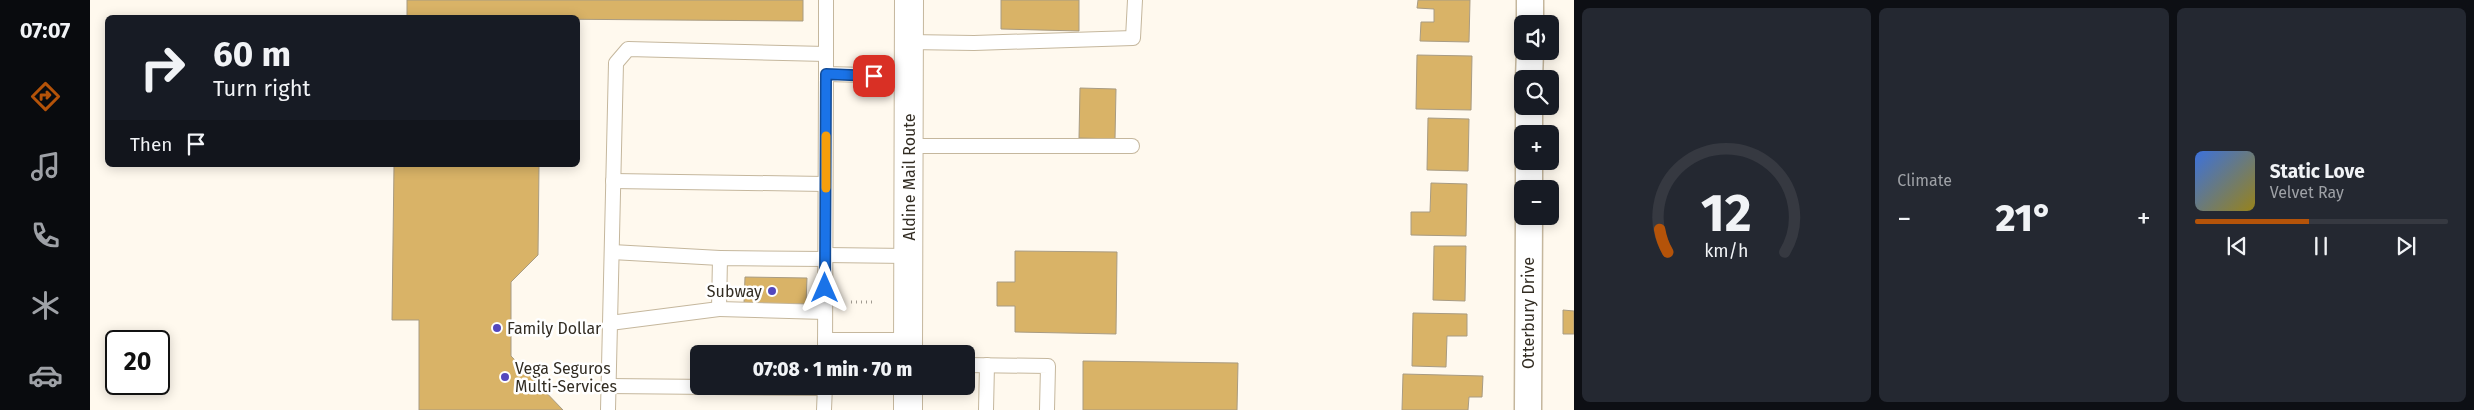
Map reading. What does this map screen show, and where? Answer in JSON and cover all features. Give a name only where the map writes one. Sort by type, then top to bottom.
[{"type":"main road","name":"Aldine Mail Route","points":[[908,345],[910,0]]},
{"type":"main road","points":[[908,395],[908,410]]},
{"type":"street","points":[[1530,0],[1530,15]]},
{"type":"street","name":"Otterbury Drive","points":[[1528,410],[1529,225]]},
{"type":"lane","points":[[825,345],[826,0]]},
{"type":"lane","points":[[909,42],[974,43],[1133,38],[1135,0]]},
{"type":"lane","points":[[608,410],[616,63],[628,49],[826,54]]},
{"type":"lane","points":[[826,74],[909,76]]},
{"type":"lane","points":[[909,146],[1132,146]]},
{"type":"lane","points":[[613,181],[826,184]]},
{"type":"lane","points":[[612,252],[720,258],[908,256]]},
{"type":"lane","points":[[720,258],[720,309]]},
{"type":"lane","points":[[610,323],[720,309],[825,312]]},
{"type":"lane","points":[[975,366],[1048,366],[1048,410]]},
{"type":"lane","points":[[986,410],[987,366]]},
{"type":"lane","points":[[608,386],[690,386]]},
{"type":"lane","points":[[824,410],[825,395]]},
{"type":"path","points":[[851,302],[872,302]]},
{"type":"building","points":[[407,0],[803,0],[803,21],[580,19],[580,15],[407,15]]},
{"type":"building","points":[[1001,0],[1079,0],[1079,31],[1001,29]]},
{"type":"building","points":[[1418,0],[1470,0],[1469,42],[1420,41],[1421,22],[1434,22],[1434,9],[1417,8]]},
{"type":"building","points":[[1417,55],[1472,56],[1471,110],[1416,109]]},
{"type":"building","points":[[1080,88],[1116,89],[1115,139],[1079,138]]},
{"type":"building","points":[[1428,118],[1469,119],[1468,171],[1427,170]]},
{"type":"building","points":[[394,167],[539,167],[538,255],[511,282],[511,356],[563,410],[419,410],[419,320],[392,320]]},
{"type":"building","points":[[1431,183],[1467,184],[1466,236],[1411,235],[1411,212],[1430,212]]},
{"type":"building","points":[[1434,246],[1466,246],[1465,301],[1433,300]]},
{"type":"building","points":[[1015,251],[1117,252],[1116,334],[1015,332],[1015,306],[997,306],[997,282],[1015,282]]},
{"type":"building","points":[[745,277],[807,278],[806,304],[744,303]]},
{"type":"building","points":[[1563,310],[1574,311],[1574,334],[1563,334]]},
{"type":"building","points":[[1413,313],[1467,314],[1467,336],[1447,336],[1446,367],[1412,366]]},
{"type":"building","points":[[1083,361],[1238,363],[1237,410],[1083,410]]},
{"type":"building","points":[[1403,374],[1483,376],[1482,397],[1469,397],[1468,410],[1402,410]]},
{"type":"slow traffic","points":[[826,136],[826,188]]},
{"type":"place","name":"Subway","points":[[772,291]]},
{"type":"place","name":"Family Dollar","points":[[497,328]]},
{"type":"place","name":"Vega Seguros Multi-Services","points":[[505,377]]},
{"type":"route","points":[[825,288],[826,74],[874,76]]}]
